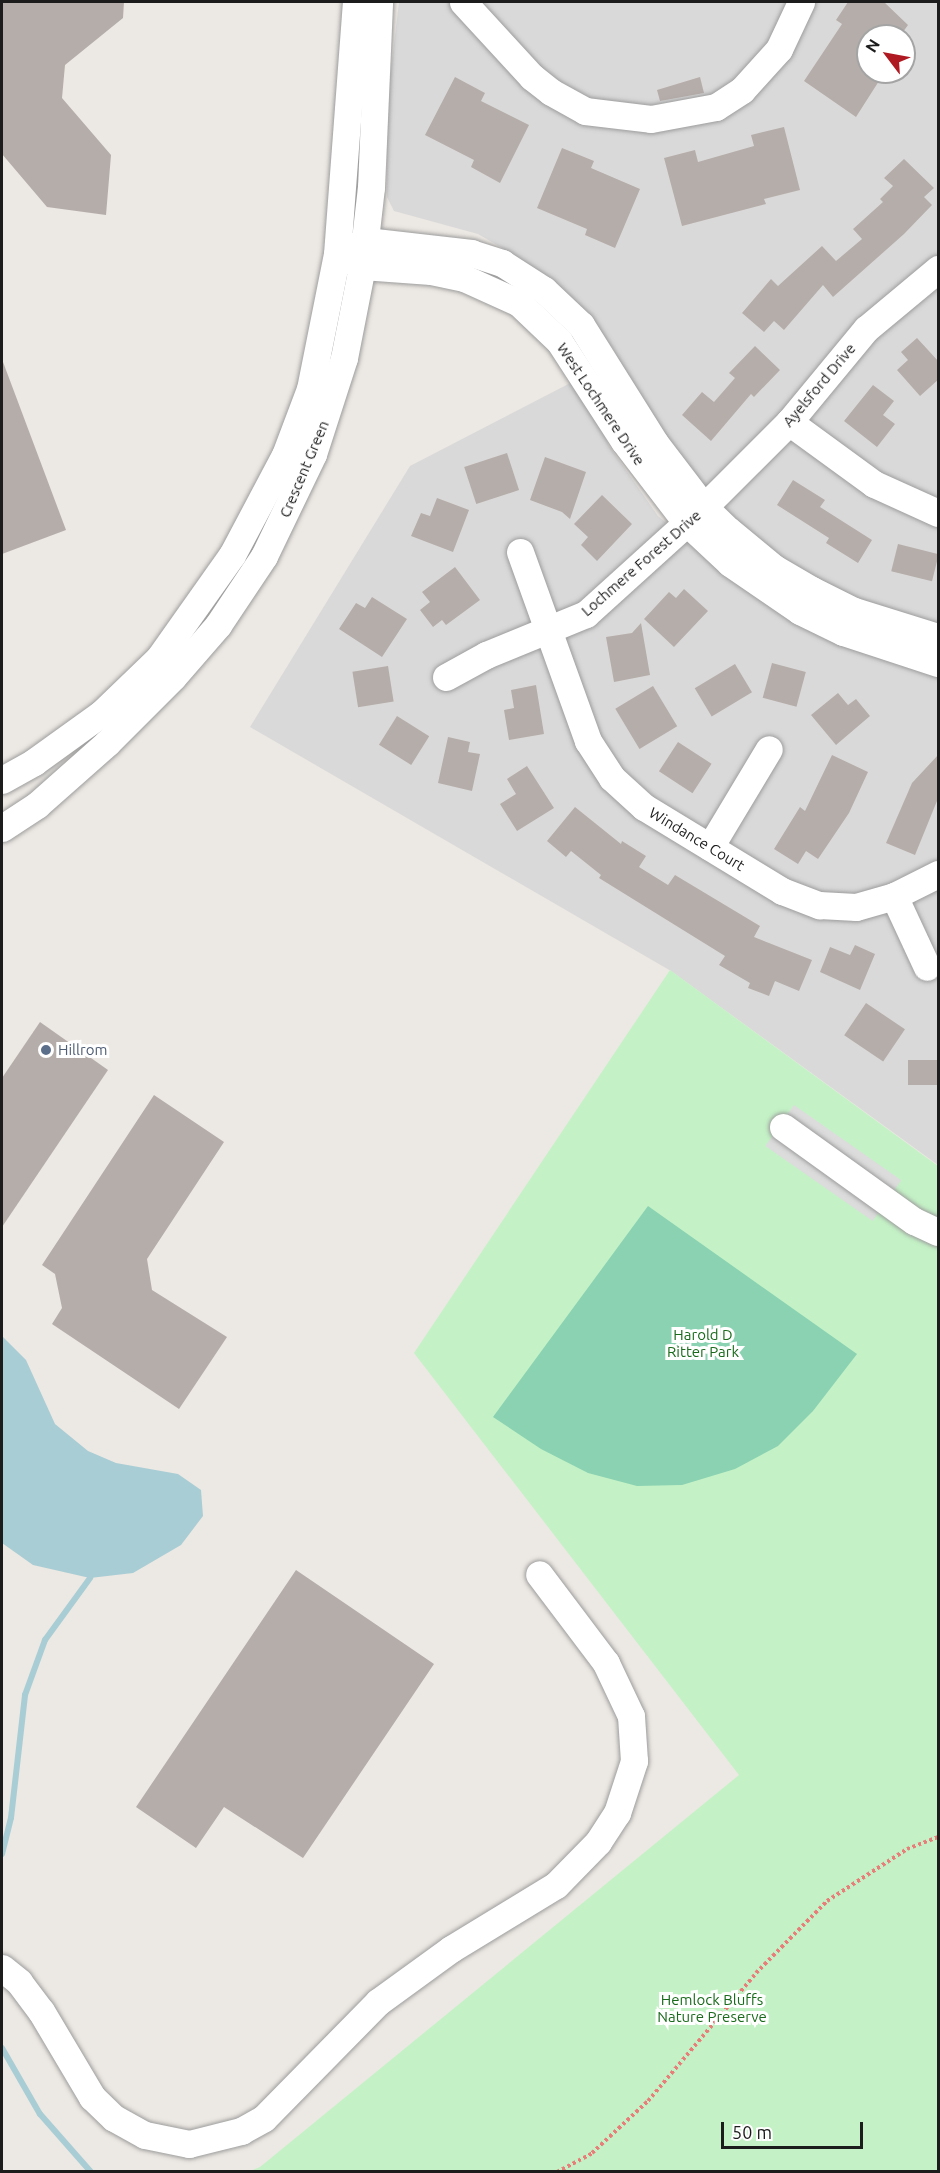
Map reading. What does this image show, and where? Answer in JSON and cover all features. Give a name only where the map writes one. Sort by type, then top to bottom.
[{"type":"street","name":"Crescent Green","points":[[2,780],[34,762],[102,713],[159,658],[209,592],[259,509],[290,444],[310,389],[337,254],[356,2]]},
{"type":"street","name":"Crescent Green","points":[[2,828],[37,805],[148,702],[218,625],[259,565],[324,424],[355,312],[364,253],[379,2]]},
{"type":"street","points":[[463,2],[532,77],[551,92],[585,111],[651,119],[716,107],[742,90],[778,49],[801,2]]},
{"type":"street","points":[[337,254],[364,253]]},
{"type":"street","name":"West Lochmere Drive","points":[[364,253],[471,253],[502,263],[544,290],[581,325],[655,442],[695,514],[730,563],[800,611],[886,649],[939,663]]},
{"type":"street","name":"Ayelsford Drive","points":[[695,514],[789,422],[866,329],[939,269]]},
{"type":"street","points":[[789,422],[874,484],[939,513]]},
{"type":"street","name":"West Lochmere Drive","points":[[695,514],[812,590],[854,611],[939,637]]},
{"type":"street","name":"Lochmere Forest Drive","points":[[446,677],[486,655],[550,632],[585,614],[695,514]]},
{"type":"street","name":"Windance Court","points":[[520,552],[588,741],[599,762],[627,794],[783,891],[819,904],[856,907],[894,896],[939,874]]},
{"type":"street","points":[[710,847],[769,748]]},
{"type":"street","points":[[894,896],[927,967]]},
{"type":"street","points":[[783,1127],[914,1221],[939,1232]]},
{"type":"street","points":[[2,1968],[19,1982],[41,2011],[92,2097],[114,2118],[145,2135],[189,2144],[241,2130],[264,2118],[378,2002],[451,1949],[556,1885],[598,1842],[617,1813],[634,1761],[631,1716],[606,1663],[539,1574]]},
{"type":"path","points":[[557,2172],[592,2152],[648,2101],[756,1973],[827,1901],[907,1849],[939,1837]]},
{"type":"shaded area","points":[[399,2],[938,2],[938,628],[859,603],[773,552],[732,519],[686,466],[632,387],[613,348],[587,317],[511,253],[478,234],[394,211],[387,197],[387,103]]},
{"type":"shaded area","points":[[578,379],[609,446],[658,516],[728,577],[938,671],[938,1165],[671,971],[250,727],[410,466]]},
{"type":"shaded area","points":[[794,1105],[901,1180],[873,1221],[765,1146]]},
{"type":"green space","name":"Harold D Ritter Park","points":[[670,970],[938,1166],[938,2171],[248,2172],[260,2167],[739,1775],[414,1353]]},
{"type":"green space","points":[[648,1206],[857,1354],[813,1411],[778,1446],[735,1469],[682,1485],[637,1486],[588,1473],[541,1449],[493,1417]]},
{"type":"water","points":[[2,1336],[26,1360],[55,1424],[88,1451],[116,1463],[178,1474],[201,1490],[203,1516],[181,1545],[133,1573],[90,1578],[33,1565],[2,1543]]},
{"type":"building","points":[[124,2],[123,18],[65,65],[62,98],[111,155],[106,215],[47,207],[2,154],[2,3]]},
{"type":"building","points":[[848,2],[884,2],[907,24],[856,24],[856,84],[877,84],[856,117],[804,81],[842,24],[836,20]]},
{"type":"building","points":[[455,77],[485,93],[481,101],[529,125],[500,183],[471,167],[474,160],[425,135]]},
{"type":"building","points":[[700,77],[704,93],[660,101],[657,90]]},
{"type":"building","points":[[784,127],[800,190],[764,199],[766,204],[682,226],[664,158],[695,150],[698,162],[754,146],[751,135]]},
{"type":"building","points":[[562,148],[594,161],[591,168],[640,189],[615,248],[585,235],[587,229],[537,208]]},
{"type":"building","points":[[904,159],[934,188],[924,197],[932,205],[904,234],[833,297],[823,285],[784,330],[774,321],[764,332],[742,313],[771,279],[778,286],[822,246],[836,261],[862,239],[853,229],[883,202],[880,199],[893,186],[884,178]]},
{"type":"building","points":[[917,338],[939,362],[939,379],[920,396],[897,370],[908,360],[901,352]]},
{"type":"building","points":[[755,346],[780,370],[754,397],[751,394],[711,441],[682,415],[702,392],[714,402],[735,378],[729,373]]},
{"type":"building","points":[[2,363],[66,530],[2,554]]},
{"type":"building","points":[[873,385],[894,401],[883,415],[895,424],[877,447],[844,421]]},
{"type":"building","points":[[507,453],[519,490],[476,504],[464,467]]},
{"type":"building","points":[[545,457],[586,472],[570,519],[562,512],[530,500]]},
{"type":"building","points":[[793,480],[825,500],[820,507],[872,540],[858,563],[826,543],[829,538],[777,505]]},
{"type":"building","points":[[602,495],[632,524],[597,561],[581,545],[588,537],[574,524]]},
{"type":"building","points":[[437,498],[469,510],[453,552],[411,536],[421,513],[430,516]]},
{"type":"building","points":[[898,544],[938,554],[932,581],[891,571]]},
{"type":"building","points":[[455,567],[480,600],[446,625],[442,620],[433,627],[420,610],[430,602],[422,592]]},
{"type":"building","points":[[684,589],[708,611],[674,647],[644,619],[669,592],[676,598]]},
{"type":"building","points":[[372,597],[407,619],[382,657],[339,629],[356,603],[365,608]]},
{"type":"building","points":[[641,623],[650,675],[614,682],[606,637],[632,633]]},
{"type":"building","points":[[772,663],[806,672],[796,707],[763,698]]},
{"type":"building","points":[[735,664],[752,692],[712,716],[695,688]]},
{"type":"building","points":[[388,666],[394,702],[358,707],[352,672]]},
{"type":"building","points":[[536,685],[544,734],[509,740],[504,710],[514,708],[511,690]]},
{"type":"building","points":[[653,686],[677,726],[639,749],[615,709]]},
{"type":"building","points":[[838,693],[848,705],[856,699],[870,716],[836,745],[811,715]]},
{"type":"building","points":[[397,716],[429,736],[411,765],[379,745]]},
{"type":"building","points":[[448,737],[470,742],[468,752],[480,754],[472,791],[438,783]]},
{"type":"building","points":[[678,742],[712,764],[692,793],[659,771]]},
{"type":"building","points":[[939,754],[939,796],[915,855],[886,843],[912,783]]},
{"type":"building","points":[[832,755],[868,772],[849,813],[818,859],[806,851],[798,864],[774,849],[800,807],[805,811]]},
{"type":"building","points":[[527,766],[554,808],[517,831],[500,804],[516,794],[507,779]]},
{"type":"building","points":[[575,807],[621,844],[622,841],[646,856],[639,867],[668,885],[675,875],[760,926],[754,937],[812,960],[799,991],[775,981],[769,996],[748,988],[750,983],[719,965],[725,956],[599,878],[601,875],[571,851],[566,857],[547,841]]},
{"type":"building","points":[[855,945],[875,954],[860,990],[820,972],[830,947],[850,955]]},
{"type":"building","points":[[866,1003],[905,1029],[883,1062],[844,1035]]},
{"type":"building","points":[[40,1022],[108,1070],[2,1227],[2,1078]]},
{"type":"building","points":[[908,1060],[938,1060],[938,1085],[908,1085]]},
{"type":"building","points":[[154,1095],[224,1142],[147,1259],[152,1290],[227,1337],[179,1409],[52,1324],[62,1308],[55,1274],[42,1265]]},
{"type":"building","points":[[296,1570],[434,1664],[303,1858],[224,1807],[196,1848],[136,1807]]},
{"type":"waterway","points":[[2,1854],[11,1818],[25,1695],[45,1640],[90,1578]]},
{"type":"waterway","points":[[2,2048],[40,2114],[91,2172]]},
{"type":"place","name":"Hillrom","points":[[46,1050]]},
{"type":"park label","name":"Hemlock Bluffs Nature Preserve","points":[[712,2008]]}]
